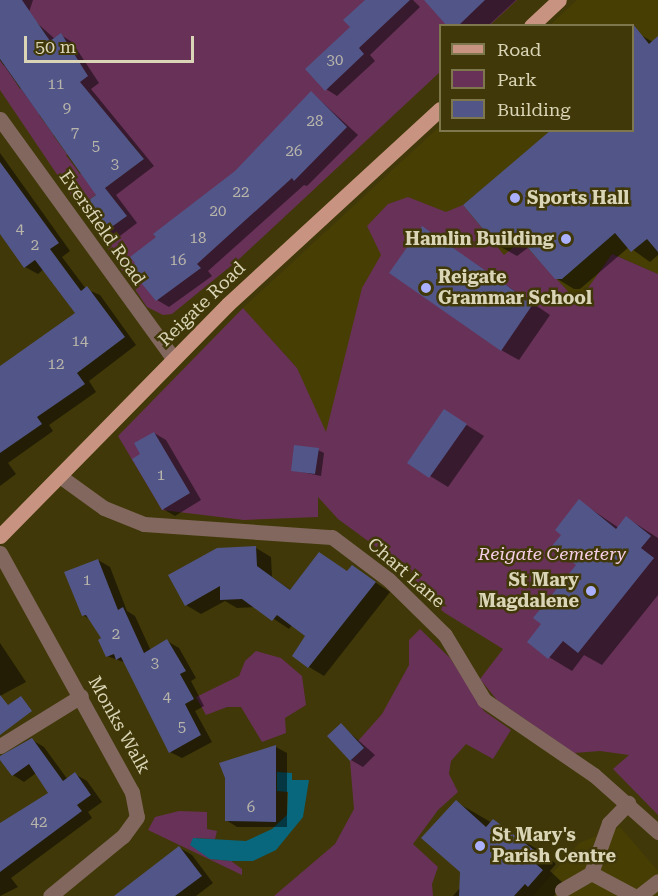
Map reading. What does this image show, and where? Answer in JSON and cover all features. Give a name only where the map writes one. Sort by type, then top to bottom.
[{"type":"main road","points":[[533,24],[559,0]]},
{"type":"main road","name":"Reigate Road","points":[[0,536],[61,477],[174,359],[439,111]]},
{"type":"street","name":"Eversfield Road","points":[[0,118],[174,359]]},
{"type":"street","name":"Chart Lane","points":[[61,477],[104,508],[144,524],[332,537],[389,580],[445,634],[484,700],[594,775],[658,832]]},
{"type":"street","name":"Monks Walk","points":[[0,553],[132,792],[137,817],[123,836],[50,896]]},
{"type":"street","points":[[0,746],[81,696]]},
{"type":"street","points":[[562,890],[591,873],[609,823],[628,803]]},
{"type":"street","points":[[591,873],[634,896]]},
{"type":"street","points":[[639,896],[658,881]]},
{"type":"shaded area","name":"Reigate Grammar School","points":[[577,0],[658,0],[658,274],[613,254],[578,302],[338,519],[297,368],[243,308],[439,127],[439,132],[634,132],[634,24],[551,24]]},
{"type":"shaded area","points":[[620,827],[658,871],[658,896],[533,896],[579,843]]},
{"type":"green space","points":[[16,0],[517,0],[491,24],[439,24],[439,73],[237,261],[172,314],[163,315],[147,307],[99,236],[127,216],[105,188],[144,159],[128,139],[82,174],[97,194],[79,207],[0,90],[0,60],[4,66],[47,36],[37,22],[0,10]],"holes":[[[61,34],[74,53],[20,89],[7,69]],[[81,84],[53,134],[39,115]],[[84,113],[97,130],[66,153],[53,135]],[[112,121],[126,140],[80,174],[66,155]]]},
{"type":"green space","name":"Reigate Cemetery","points":[[408,197],[446,212],[463,205],[504,255],[521,241],[578,302],[612,254],[658,274],[658,815],[613,769],[629,755],[600,751],[574,753],[497,700],[480,679],[503,649],[445,613],[407,581],[413,574],[338,519],[318,497],[318,517],[244,520],[162,510],[118,436],[243,308],[297,368],[326,432],[362,288],[381,255],[367,226],[388,204]]},
{"type":"green space","points":[[420,629],[450,658],[484,711],[511,730],[493,759],[466,744],[451,761],[449,774],[458,792],[438,810],[413,844],[438,867],[432,884],[433,896],[274,896],[335,844],[354,809],[350,761],[364,748],[358,741],[382,714],[409,665],[409,640]]},
{"type":"green space","points":[[256,651],[281,658],[302,676],[306,705],[285,718],[286,733],[262,742],[241,707],[227,707],[206,715],[196,697],[239,676],[245,661]]},
{"type":"green space","points":[[179,811],[207,812],[207,829],[217,831],[215,839],[193,838],[210,859],[231,861],[242,869],[242,875],[148,830],[155,817]]},
{"type":"water","points":[[277,772],[292,773],[292,780],[309,780],[303,817],[276,850],[253,861],[231,861],[210,859],[190,845],[193,838],[246,841],[272,829],[287,815],[288,792],[277,791]]},
{"type":"building","points":[[0,0],[22,0],[50,41],[61,33],[88,76],[80,82],[144,159],[105,188],[127,216],[99,236],[79,207],[96,195],[0,59]]},
{"type":"building","points":[[365,0],[410,0],[359,48],[364,54],[325,91],[305,69],[350,27],[343,20]]},
{"type":"building","points":[[424,0],[485,0],[460,24],[445,24]]},
{"type":"building","points":[[634,25],[649,44],[658,36],[658,252],[647,239],[631,252],[615,233],[562,279],[555,279],[515,233],[498,247],[463,205],[549,132],[634,132]]},
{"type":"building","points":[[311,91],[347,127],[294,181],[292,178],[197,264],[201,268],[156,301],[129,268],[135,263],[130,257],[156,237],[153,234],[235,171]]},
{"type":"building","points":[[0,162],[59,243],[50,249],[81,291],[87,286],[125,337],[77,373],[85,384],[37,417],[42,424],[0,453],[0,366],[75,313],[35,260],[24,268],[0,234]]},
{"type":"building","points":[[422,226],[533,304],[501,351],[389,273]]},
{"type":"building","points":[[444,409],[467,424],[429,478],[407,463]]},
{"type":"building","points":[[154,432],[190,493],[162,510],[132,459],[140,454],[134,443]]},
{"type":"building","points":[[294,445],[319,448],[315,474],[291,471]]},
{"type":"building","name":"St Mary Magdalene","points":[[579,499],[616,529],[626,516],[651,536],[641,548],[654,558],[578,653],[563,641],[548,659],[527,642],[541,624],[533,618],[576,565],[552,546],[561,535],[555,530]]},
{"type":"building","points":[[256,546],[257,566],[290,590],[319,552],[347,571],[352,565],[376,582],[308,668],[292,656],[305,636],[277,615],[272,621],[242,599],[220,600],[220,586],[185,606],[168,575],[217,548]]},
{"type":"building","points":[[98,559],[118,610],[123,607],[144,653],[167,639],[186,671],[180,674],[194,699],[185,704],[201,735],[169,753],[121,657],[116,660],[114,654],[106,657],[98,640],[101,638],[86,615],[82,616],[64,572]]},
{"type":"building","points":[[0,695],[8,705],[21,696],[32,711],[0,735]]},
{"type":"building","points":[[341,723],[364,748],[350,761],[327,736]]},
{"type":"building","points":[[32,738],[63,781],[75,772],[91,795],[77,805],[82,811],[0,872],[0,823],[48,793],[29,764],[12,776],[0,760],[0,756]]},
{"type":"building","points":[[276,745],[276,822],[225,821],[225,778],[219,763]]},
{"type":"building","name":"St Mary's Parish Centre","points":[[456,800],[486,827],[493,819],[534,850],[528,857],[543,870],[528,887],[525,884],[514,896],[459,896],[460,872],[421,838]]},
{"type":"building","points":[[179,846],[202,876],[175,896],[114,896]]},
{"type":"place","name":"Sports Hall","points":[[515,198]]},
{"type":"place","name":"Hamlin Building","points":[[566,239]]},
{"type":"place","name":"Reigate Grammar School","points":[[426,288]]},
{"type":"place","name":"St Mary Magdalene","points":[[591,591]]},
{"type":"place","name":"St Mary's Parish Centre","points":[[480,846]]}]
